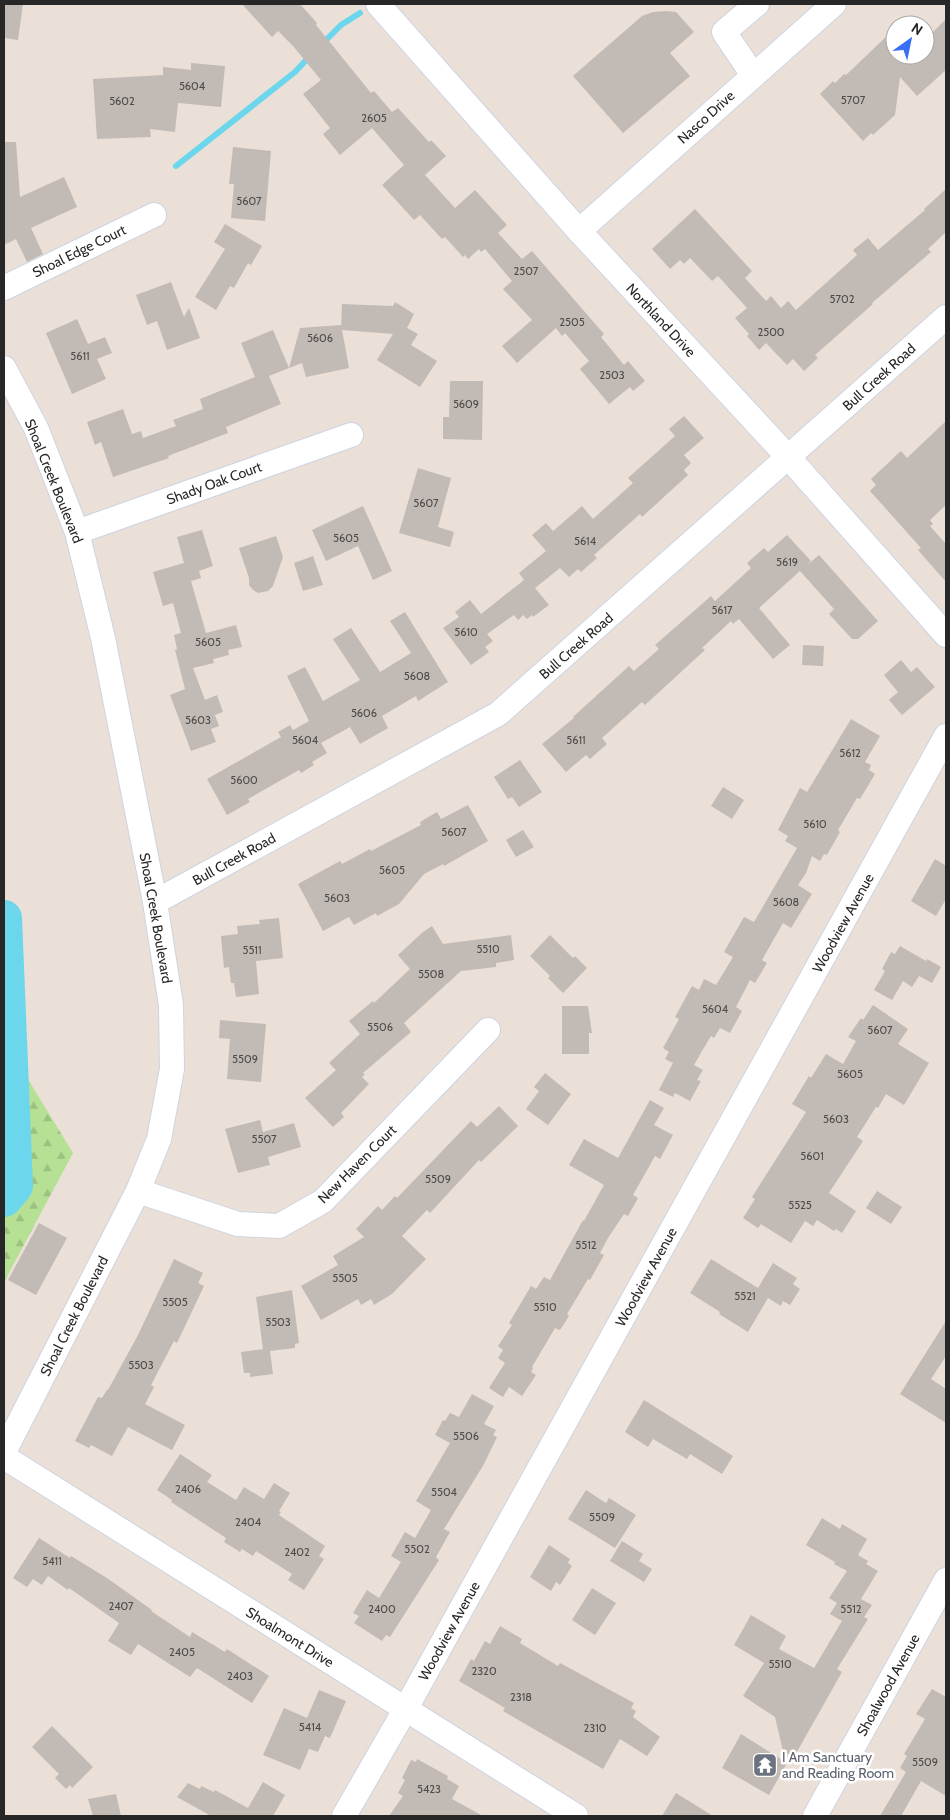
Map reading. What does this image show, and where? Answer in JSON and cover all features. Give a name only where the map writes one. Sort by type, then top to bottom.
[{"type":"street","name":"Northland Drive","points":[[378,4],[579,231],[788,458],[946,635]]},
{"type":"street","points":[[754,76],[724,32],[756,4]]},
{"type":"street","name":"Nasco Drive","points":[[579,231],[754,76],[820,8]]},
{"type":"street","name":"Shoal Edge Court","points":[[4,288],[154,215]]},
{"type":"street","name":"Bull Creek Road","points":[[154,902],[498,714],[946,317]]},
{"type":"street","name":"Shoal Creek Boulevard","points":[[4,368],[36,428],[77,532],[103,638],[154,902],[171,1005],[172,1069],[159,1139],[138,1191],[4,1452]]},
{"type":"street","name":"Shady Oak Court","points":[[77,532],[350,435]]},
{"type":"street","name":"Woodview Avenue","points":[[344,1816],[405,1710],[946,736]]},
{"type":"street","name":"New Haven Court","points":[[138,1191],[238,1224],[279,1226],[323,1201],[488,1030]]},
{"type":"street","name":"Shoalmont Drive","points":[[4,1457],[576,1816]]},
{"type":"street","name":"Shoalwood Avenue","points":[[815,1816],[946,1580]]},
{"type":"green space","points":[[4,915],[15,1186],[4,1199]]},
{"type":"green space","points":[[4,1040],[73,1153],[4,1282]]},
{"type":"building","points":[[4,4],[23,4],[18,40],[4,38]]},
{"type":"building","points":[[242,4],[300,4],[371,93],[374,91],[392,112],[398,108],[429,142],[431,140],[446,156],[425,175],[455,208],[475,190],[507,225],[498,233],[522,259],[532,251],[604,334],[601,337],[624,365],[628,361],[645,381],[633,391],[630,387],[609,404],[580,369],[589,361],[565,333],[562,336],[556,328],[517,363],[502,346],[532,320],[503,289],[512,281],[485,249],[481,252],[479,249],[468,259],[465,255],[463,257],[445,237],[442,239],[420,215],[414,220],[382,185],[404,165],[372,128],[340,155],[323,134],[330,128],[303,94],[321,80],[278,31],[272,37]]},
{"type":"building","points":[[653,12],[676,12],[694,32],[670,53],[690,76],[623,133],[573,76],[642,16]]},
{"type":"building","points":[[946,19],[946,70],[917,96],[900,77],[895,115],[873,135],[871,133],[863,141],[820,94],[833,81],[835,83],[844,74],[846,75],[885,38],[885,65],[935,65],[935,30]]},
{"type":"building","points":[[191,63],[225,66],[221,107],[178,103],[175,132],[150,129],[151,137],[97,139],[93,79],[163,75],[163,67],[191,70]]},
{"type":"building","points":[[4,142],[16,142],[20,197],[64,177],[77,207],[31,228],[43,254],[27,262],[16,239],[4,245]]},
{"type":"building","points":[[233,147],[271,151],[265,221],[231,218],[234,184],[229,184]]},
{"type":"building","points":[[946,189],[946,232],[928,249],[931,252],[815,355],[818,358],[804,371],[793,359],[787,365],[766,343],[759,350],[747,336],[749,334],[735,318],[747,308],[718,276],[712,281],[690,258],[684,264],[680,260],[670,269],[652,249],[695,209],[752,271],[745,278],[766,301],[771,296],[781,308],[788,301],[796,310],[857,255],[853,250],[868,238],[878,250],[925,210]]},
{"type":"building","points":[[225,224],[262,246],[251,265],[248,263],[234,288],[230,286],[216,310],[195,297],[225,249],[214,242]]},
{"type":"building","points":[[171,282],[184,317],[189,308],[200,338],[167,350],[157,321],[147,325],[136,295]]},
{"type":"building","points":[[395,302],[414,314],[407,328],[418,334],[411,345],[437,361],[420,387],[377,360],[393,334],[342,330],[349,368],[306,377],[302,363],[289,368],[300,328],[341,325],[341,328],[342,304],[393,306]]},
{"type":"building","points":[[77,319],[88,344],[105,337],[112,353],[97,359],[106,379],[72,394],[46,333]]},
{"type":"building","points":[[273,330],[289,368],[269,376],[281,404],[226,427],[228,433],[168,456],[169,458],[113,477],[101,442],[95,445],[87,422],[123,409],[132,434],[141,431],[143,438],[176,426],[173,420],[203,409],[200,399],[255,377],[241,343]]},
{"type":"building","points":[[450,381],[483,381],[482,440],[443,439],[443,417],[449,417]]},
{"type":"building","points":[[684,416],[704,438],[684,455],[691,463],[684,470],[688,475],[642,517],[640,514],[594,555],[597,558],[581,572],[578,569],[569,577],[560,568],[535,588],[549,605],[533,617],[532,615],[527,619],[523,615],[518,620],[514,615],[487,634],[493,641],[485,647],[489,652],[471,665],[443,628],[459,617],[455,612],[470,600],[481,614],[524,580],[519,573],[546,551],[532,535],[546,523],[553,531],[582,506],[593,519],[633,483],[628,478],[675,436],[669,429]]},
{"type":"building","points":[[946,421],[946,505],[930,520],[933,524],[930,526],[946,544],[946,582],[918,550],[921,548],[870,491],[876,485],[871,479],[901,451],[907,458]]},
{"type":"building","points":[[418,468],[451,478],[438,527],[454,532],[450,547],[399,533]]},
{"type":"building","points":[[363,506],[392,571],[373,580],[358,546],[326,561],[312,530]]},
{"type":"building","points":[[202,530],[213,566],[199,571],[201,578],[191,581],[206,633],[236,625],[242,647],[228,650],[229,655],[213,659],[214,663],[193,668],[205,700],[217,695],[223,712],[215,715],[219,726],[211,729],[216,742],[191,751],[170,695],[185,689],[175,650],[177,649],[174,635],[181,633],[173,603],[163,606],[153,572],[184,563],[177,537]]},
{"type":"building","points":[[787,535],[811,561],[805,567],[819,555],[878,621],[858,639],[852,639],[829,614],[834,609],[800,571],[759,608],[790,645],[773,659],[739,619],[733,624],[731,621],[702,648],[705,650],[645,705],[642,702],[602,738],[607,744],[590,759],[586,755],[566,772],[542,744],[574,718],[629,666],[634,671],[659,649],[655,645],[711,596],[715,601],[751,568],[747,563],[764,548],[768,552]]},
{"type":"building","points":[[276,536],[283,557],[273,586],[268,591],[258,593],[249,585],[249,578],[239,548]]},
{"type":"building","points":[[313,556],[323,585],[303,591],[294,563]]},
{"type":"building","points":[[405,612],[448,682],[418,701],[416,696],[382,716],[388,728],[360,744],[350,727],[321,743],[327,753],[312,762],[314,765],[301,773],[299,770],[248,799],[250,802],[227,815],[207,779],[281,737],[278,732],[290,725],[293,730],[309,721],[287,676],[305,667],[323,701],[360,680],[333,639],[351,628],[380,672],[411,653],[390,621]]},
{"type":"building","points":[[803,645],[824,646],[823,666],[802,665]]},
{"type":"building","points":[[901,660],[911,672],[917,667],[935,687],[902,715],[889,700],[898,692],[884,675]]},
{"type":"building","points":[[851,719],[880,736],[865,762],[871,765],[869,770],[875,774],[860,799],[857,798],[838,830],[840,832],[827,855],[824,854],[820,861],[812,856],[806,873],[798,885],[812,894],[791,928],[783,923],[762,960],[767,963],[755,983],[750,980],[736,1007],[742,1011],[730,1033],[720,1028],[714,1038],[711,1036],[702,1051],[694,1065],[703,1070],[697,1080],[701,1081],[690,1101],[675,1093],[673,1097],[659,1090],[673,1063],[665,1059],[669,1052],[663,1048],[679,1019],[675,1017],[692,986],[699,990],[704,979],[716,985],[733,957],[724,952],[744,917],[754,922],[797,848],[785,841],[788,836],[778,830],[800,788],[807,792]]},
{"type":"building","points":[[520,760],[542,792],[519,807],[512,797],[508,799],[494,777]]},
{"type":"building","points":[[723,787],[744,800],[732,819],[711,806]]},
{"type":"building","points":[[468,805],[488,841],[444,866],[443,864],[424,874],[399,904],[377,916],[376,913],[354,925],[349,917],[323,931],[298,884],[340,861],[342,864],[370,849],[371,851],[421,825],[420,822],[437,812],[441,819]]},
{"type":"building","points":[[523,830],[534,847],[516,857],[506,840]]},
{"type":"building","points":[[935,859],[946,866],[946,899],[936,916],[911,901]]},
{"type":"building","points":[[279,918],[283,958],[256,961],[259,994],[236,997],[234,983],[231,983],[229,967],[224,968],[221,936],[238,934],[237,926],[260,924],[259,920]]},
{"type":"building","points":[[432,926],[443,944],[511,935],[514,960],[496,963],[496,967],[461,971],[404,1023],[411,1032],[363,1073],[365,1075],[362,1077],[369,1084],[341,1113],[344,1117],[333,1127],[305,1098],[336,1070],[329,1063],[360,1034],[349,1021],[373,1001],[374,1003],[410,969],[398,955]]},
{"type":"building","points":[[550,935],[573,958],[575,956],[587,968],[563,993],[548,978],[550,976],[530,956]]},
{"type":"building","points":[[900,946],[941,967],[932,983],[919,976],[912,987],[903,981],[892,1000],[874,990],[885,971],[882,969],[891,952],[895,954]]},
{"type":"building","points":[[873,1005],[908,1029],[898,1044],[929,1063],[904,1105],[886,1094],[857,1137],[863,1141],[829,1193],[856,1211],[842,1233],[836,1229],[834,1231],[817,1220],[813,1226],[805,1221],[791,1243],[761,1224],[758,1228],[743,1218],[755,1199],[752,1197],[806,1112],[792,1104],[809,1076],[811,1078],[826,1054],[843,1064],[856,1041],[848,1037]]},
{"type":"building","points":[[562,1006],[588,1006],[592,1033],[589,1033],[589,1054],[562,1054]]},
{"type":"building","points":[[220,1020],[266,1024],[261,1082],[227,1079],[230,1039],[219,1038]]},
{"type":"building","points":[[545,1073],[571,1094],[548,1125],[526,1109],[539,1091],[534,1087]]},
{"type":"building","points":[[650,1100],[664,1108],[654,1125],[673,1135],[660,1159],[655,1156],[633,1195],[638,1198],[628,1216],[624,1214],[608,1238],[600,1253],[604,1255],[567,1314],[569,1316],[560,1330],[555,1328],[532,1367],[531,1372],[536,1375],[522,1396],[509,1387],[503,1397],[489,1388],[505,1363],[498,1358],[503,1350],[498,1346],[512,1325],[509,1323],[531,1286],[536,1289],[544,1277],[550,1280],[604,1185],[569,1165],[584,1139],[618,1158]]},
{"type":"building","points":[[499,1106],[518,1126],[481,1162],[479,1160],[430,1213],[427,1210],[402,1236],[426,1259],[392,1294],[374,1305],[371,1299],[361,1305],[358,1299],[321,1320],[301,1286],[338,1265],[333,1256],[364,1237],[356,1229],[378,1206],[382,1210],[395,1196],[397,1198],[471,1121],[477,1127]]},
{"type":"building","points":[[260,1120],[263,1132],[294,1123],[301,1147],[268,1157],[270,1165],[238,1173],[225,1129]]},
{"type":"building","points":[[877,1191],[902,1207],[891,1224],[866,1208]]},
{"type":"building","points":[[39,1223],[67,1238],[36,1295],[8,1280]]},
{"type":"building","points":[[174,1259],[203,1273],[198,1283],[204,1286],[177,1343],[174,1341],[151,1385],[154,1387],[145,1404],[185,1425],[172,1450],[128,1427],[112,1456],[91,1445],[89,1448],[75,1441],[98,1397],[102,1398],[108,1390],[138,1335]]},
{"type":"building","points":[[711,1259],[758,1288],[773,1263],[797,1278],[793,1284],[800,1289],[790,1305],[783,1301],[781,1306],[768,1298],[748,1332],[690,1293]]},
{"type":"building","points":[[292,1290],[299,1343],[295,1344],[295,1348],[270,1351],[273,1374],[250,1377],[250,1373],[244,1373],[241,1352],[263,1349],[256,1297]]},
{"type":"building","points":[[946,1321],[946,1356],[931,1379],[946,1389],[946,1423],[900,1394]]},
{"type":"building","points":[[472,1394],[494,1406],[484,1424],[496,1430],[493,1435],[497,1437],[484,1464],[444,1529],[450,1532],[436,1557],[439,1560],[390,1637],[386,1635],[382,1641],[354,1623],[359,1616],[353,1613],[367,1590],[379,1598],[401,1562],[391,1556],[405,1532],[415,1538],[431,1510],[416,1501],[450,1443],[435,1435],[443,1420],[445,1421],[450,1413],[459,1417]]},
{"type":"building","points":[[644,1400],[733,1456],[722,1474],[690,1454],[687,1459],[653,1439],[648,1447],[625,1432]]},
{"type":"building","points":[[180,1454],[212,1475],[207,1482],[236,1500],[244,1487],[264,1499],[274,1483],[290,1493],[279,1511],[281,1512],[279,1515],[325,1546],[319,1556],[324,1559],[304,1590],[288,1580],[292,1574],[256,1551],[253,1556],[242,1549],[240,1552],[224,1542],[226,1538],[171,1502],[172,1500],[157,1490]]},
{"type":"building","points":[[586,1490],[606,1503],[609,1498],[636,1515],[615,1548],[568,1519]]},
{"type":"building","points":[[822,1518],[840,1529],[842,1524],[867,1539],[858,1555],[868,1561],[866,1564],[878,1571],[861,1599],[872,1605],[864,1617],[868,1619],[837,1669],[842,1672],[794,1757],[783,1751],[775,1717],[743,1696],[764,1663],[734,1645],[751,1615],[786,1636],[779,1649],[814,1668],[842,1621],[830,1614],[837,1603],[829,1598],[847,1571],[806,1545]]},
{"type":"building","points":[[39,1538],[70,1558],[71,1556],[107,1578],[190,1637],[192,1632],[225,1652],[227,1649],[269,1676],[252,1703],[197,1668],[190,1677],[138,1644],[131,1655],[108,1641],[119,1623],[69,1588],[68,1590],[48,1576],[42,1585],[33,1579],[27,1587],[13,1578]]},
{"type":"building","points":[[622,1541],[643,1554],[639,1561],[652,1569],[644,1582],[610,1561]]},
{"type":"building","points":[[549,1545],[570,1559],[568,1563],[572,1566],[560,1585],[556,1582],[551,1591],[530,1577]]},
{"type":"building","points":[[592,1588],[616,1603],[595,1635],[572,1620]]},
{"type":"building","points":[[500,1626],[522,1639],[520,1643],[558,1666],[560,1663],[634,1703],[631,1708],[636,1711],[633,1717],[660,1737],[647,1756],[620,1739],[603,1769],[503,1711],[505,1708],[459,1681],[471,1659],[474,1661],[485,1641],[490,1644]]},
{"type":"building","points":[[932,1689],[946,1697],[946,1796],[921,1781],[901,1816],[880,1816],[906,1772],[900,1768],[907,1756],[904,1754],[925,1719],[916,1714]]},
{"type":"building","points":[[319,1690],[346,1701],[330,1738],[325,1736],[318,1752],[309,1749],[300,1770],[263,1755],[284,1708],[307,1718]]},
{"type":"building","points":[[52,1726],[93,1767],[72,1788],[70,1785],[66,1789],[55,1778],[59,1774],[32,1747]]},
{"type":"building","points":[[741,1734],[787,1763],[769,1795],[722,1768]]},
{"type":"building","points":[[417,1759],[448,1776],[447,1779],[459,1786],[452,1799],[483,1816],[389,1816],[403,1796],[398,1793],[405,1780],[402,1778],[411,1760],[416,1762]]},
{"type":"building","points":[[263,1782],[285,1795],[273,1816],[211,1816],[177,1797],[188,1783],[200,1789],[201,1786],[214,1792],[215,1790],[248,1808]]},
{"type":"building","points":[[676,1793],[713,1816],[662,1816]]},
{"type":"building","points":[[116,1794],[121,1816],[93,1816],[88,1799]]},
{"type":"waterway","points":[[322,44],[341,25],[360,13]]},
{"type":"waterway","points":[[176,166],[295,72],[310,56]]},
{"type":"waterway","points":[[4,918],[15,1186],[4,1199]]},
{"type":"place","name":"I Am Sanctuary and Reading Room","points":[[765,1765]]}]
